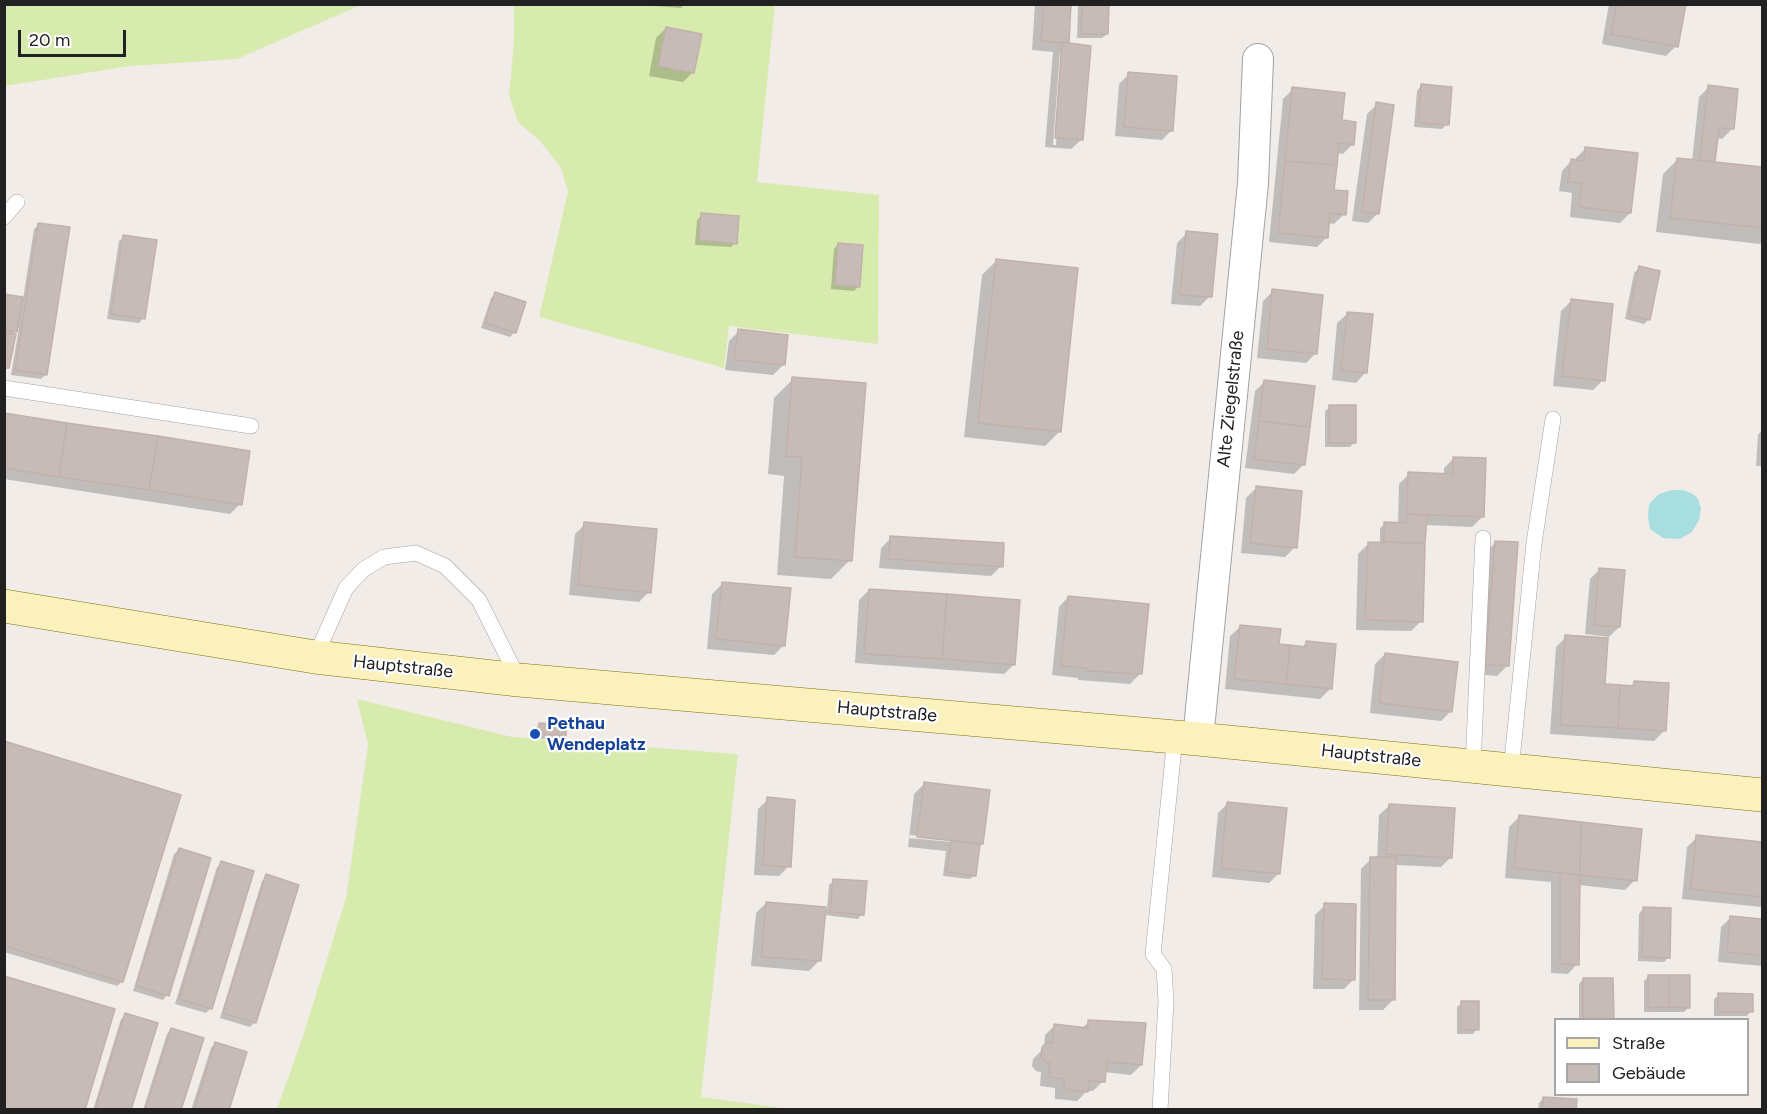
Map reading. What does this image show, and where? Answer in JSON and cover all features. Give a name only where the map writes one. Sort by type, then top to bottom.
[{"type":"main road","name":"Hauptstraße","points":[[8,608],[315,657],[519,680],[1186,738],[1762,795]]},
{"type":"street","name":"Alte Ziegelstraße","points":[[1186,738],[1251,195],[1258,59]]},
{"type":"lane","points":[[4,217],[17,202]]},
{"type":"lane","points":[[4,388],[252,426]]},
{"type":"lane","points":[[1510,770],[1534,543],[1553,419]]},
{"type":"lane","points":[[1473,766],[1483,538]]},
{"type":"lane","points":[[315,657],[346,588],[364,569],[384,556],[416,553],[445,566],[479,600],[519,680]]},
{"type":"lane","points":[[1160,1110],[1166,1001],[1164,969],[1153,954],[1186,738]]},
{"type":"green space","points":[[5,4],[361,5],[237,59],[130,66],[5,86]]},
{"type":"green space","points":[[514,5],[775,5],[757,182],[879,195],[878,344],[729,326],[724,368],[539,317],[568,191],[561,168],[540,141],[518,122],[509,95],[514,42]]},
{"type":"green space","points":[[357,699],[512,737],[738,754],[701,1097],[790,1109],[277,1109],[302,1039],[346,898],[368,745]]},
{"type":"water","points":[[1672,490],[1683,490],[1693,494],[1698,499],[1701,508],[1699,520],[1692,532],[1680,539],[1663,538],[1650,529],[1648,517],[1649,504],[1659,494]]},
{"type":"building","points":[[1044,4],[1071,4],[1069,43],[1041,41]]},
{"type":"building","points":[[1082,4],[1109,4],[1108,34],[1081,34]]},
{"type":"building","points":[[1617,4],[1686,4],[1678,47],[1611,34]]},
{"type":"building","points":[[666,27],[702,34],[694,73],[658,66]]},
{"type":"building","points":[[1062,42],[1091,46],[1083,140],[1055,138]]},
{"type":"building","points":[[1128,72],[1177,76],[1173,131],[1124,127]]},
{"type":"building","points":[[1421,84],[1452,87],[1449,125],[1418,123]]},
{"type":"building","points":[[1708,85],[1738,89],[1734,129],[1719,128],[1715,162],[1700,160]]},
{"type":"building","points":[[1292,87],[1345,93],[1342,120],[1356,122],[1354,145],[1339,143],[1337,165],[1285,161]]},
{"type":"building","points":[[1376,102],[1394,105],[1379,214],[1362,212]]},
{"type":"building","points":[[1585,147],[1638,153],[1631,213],[1579,207],[1582,183],[1568,182],[1571,159],[1584,161]]},
{"type":"building","points":[[1677,158],[1762,167],[1762,228],[1670,218]]},
{"type":"building","points":[[1285,161],[1337,165],[1334,190],[1348,191],[1346,215],[1330,213],[1328,238],[1278,233]]},
{"type":"building","points":[[701,213],[739,216],[737,244],[699,240]]},
{"type":"building","points":[[38,223],[70,227],[47,375],[15,370]]},
{"type":"building","points":[[1186,231],[1218,234],[1212,297],[1180,295]]},
{"type":"building","points":[[123,235],[157,240],[145,319],[111,314]]},
{"type":"building","points":[[838,243],[863,245],[860,287],[835,285]]},
{"type":"building","points":[[996,259],[1078,268],[1061,432],[978,423]]},
{"type":"building","points":[[1639,266],[1660,271],[1650,320],[1629,315]]},
{"type":"building","points":[[1272,289],[1323,295],[1317,354],[1267,349]]},
{"type":"building","points":[[495,292],[526,302],[516,333],[485,323]]},
{"type":"building","points":[[4,294],[23,297],[17,332],[4,330]]},
{"type":"building","points":[[1571,299],[1613,304],[1605,381],[1562,376]]},
{"type":"building","points":[[1347,312],[1373,314],[1367,373],[1341,370]]},
{"type":"building","points":[[738,329],[788,335],[785,365],[734,360]]},
{"type":"building","points":[[4,333],[16,334],[9,368],[4,368]]},
{"type":"building","points":[[792,377],[866,383],[852,561],[795,557],[802,457],[786,456]]},
{"type":"building","points":[[1264,380],[1315,386],[1310,427],[1259,421]]},
{"type":"building","points":[[1329,405],[1356,405],[1356,443],[1329,443]]},
{"type":"building","points":[[4,413],[67,423],[59,477],[4,468]]},
{"type":"building","points":[[1259,421],[1310,427],[1305,465],[1254,459]]},
{"type":"building","points":[[67,423],[158,436],[149,490],[59,477]]},
{"type":"building","points":[[158,436],[250,451],[242,505],[149,490]]},
{"type":"building","points":[[1453,457],[1486,458],[1484,517],[1407,514],[1408,472],[1453,474]]},
{"type":"building","points":[[1256,486],[1302,491],[1297,548],[1250,543]]},
{"type":"building","points":[[1407,514],[1427,516],[1425,543],[1384,542],[1384,522],[1406,523]]},
{"type":"building","points":[[584,522],[657,529],[651,593],[578,585]]},
{"type":"building","points":[[890,536],[1004,543],[1003,567],[889,559]]},
{"type":"building","points":[[1495,541],[1518,542],[1509,666],[1485,665]]},
{"type":"building","points":[[1368,542],[1425,543],[1423,622],[1365,620]]},
{"type":"building","points":[[1599,568],[1625,570],[1620,627],[1594,625]]},
{"type":"building","points":[[722,582],[791,588],[785,646],[716,639]]},
{"type":"building","points":[[869,589],[947,594],[942,659],[864,654]]},
{"type":"building","points":[[947,594],[1020,600],[1015,665],[942,659]]},
{"type":"building","points":[[1068,596],[1149,604],[1142,674],[1087,671],[1087,668],[1061,666]]},
{"type":"building","points":[[1240,625],[1281,629],[1279,644],[1290,645],[1286,684],[1234,679]]},
{"type":"building","points":[[1565,635],[1608,638],[1605,684],[1620,685],[1618,728],[1560,725]]},
{"type":"building","points":[[1306,641],[1336,644],[1332,689],[1286,684],[1290,645],[1306,647]]},
{"type":"building","points":[[1385,653],[1458,662],[1452,712],[1379,703]]},
{"type":"building","points":[[1634,681],[1669,683],[1666,731],[1618,728],[1620,685],[1634,686]]},
{"type":"building","points":[[539,723],[566,725],[566,736],[538,734]]},
{"type":"building","points":[[4,741],[181,795],[123,982],[4,946]]},
{"type":"building","points":[[924,782],[990,790],[983,844],[917,837]]},
{"type":"building","points":[[767,797],[795,800],[791,867],[763,865]]},
{"type":"building","points":[[1227,802],[1287,808],[1280,874],[1221,868]]},
{"type":"building","points":[[1389,804],[1455,808],[1452,858],[1386,854]]},
{"type":"building","points":[[1519,815],[1581,822],[1580,875],[1514,868]]},
{"type":"building","points":[[1581,822],[1642,829],[1637,881],[1580,875]]},
{"type":"building","points":[[1696,835],[1762,842],[1762,897],[1691,889]]},
{"type":"building","points":[[951,841],[980,844],[976,876],[947,872]]},
{"type":"building","points":[[179,848],[211,858],[169,996],[136,986]]},
{"type":"building","points":[[1370,857],[1396,857],[1395,1000],[1368,1000]]},
{"type":"building","points":[[221,861],[254,871],[212,1009],[179,999]]},
{"type":"building","points":[[1560,873],[1580,875],[1579,965],[1560,964]]},
{"type":"building","points":[[266,874],[299,885],[256,1023],[223,1013]]},
{"type":"building","points":[[833,879],[867,881],[864,915],[830,912]]},
{"type":"building","points":[[766,902],[826,907],[821,961],[761,957]]},
{"type":"building","points":[[1324,903],[1356,904],[1355,980],[1322,979]]},
{"type":"building","points":[[1643,907],[1671,908],[1670,958],[1642,957]]},
{"type":"building","points":[[1730,916],[1762,919],[1762,956],[1727,952]]},
{"type":"building","points":[[1648,975],[1669,975],[1669,1007],[1648,1008]]},
{"type":"building","points":[[1669,975],[1690,975],[1690,1008],[1669,1007]]},
{"type":"building","points":[[4,976],[115,1009],[85,1110],[4,1110]]},
{"type":"building","points":[[1583,978],[1613,978],[1614,1018],[1583,1018]]},
{"type":"building","points":[[1718,993],[1753,994],[1753,1012],[1718,1012]]},
{"type":"building","points":[[1461,1001],[1479,1001],[1479,1030],[1461,1030]]},
{"type":"building","points":[[125,1013],[158,1023],[131,1110],[95,1110]]},
{"type":"building","points":[[1088,1020],[1146,1023],[1142,1065],[1107,1062],[1105,1082],[1089,1081],[1088,1092],[1064,1089],[1064,1079],[1049,1077],[1050,1062],[1046,1062],[1041,1056],[1042,1047],[1048,1042],[1052,1043],[1054,1024],[1088,1028]]},
{"type":"building","points":[[171,1028],[204,1038],[181,1110],[145,1110]]},
{"type":"building","points":[[215,1042],[247,1052],[229,1110],[194,1110]]},
{"type":"building","points":[[1543,1097],[1577,1099],[1576,1110],[1542,1110]]},
{"type":"place","name":"Pethau Wendeplatz","points":[[535,734]]}]
